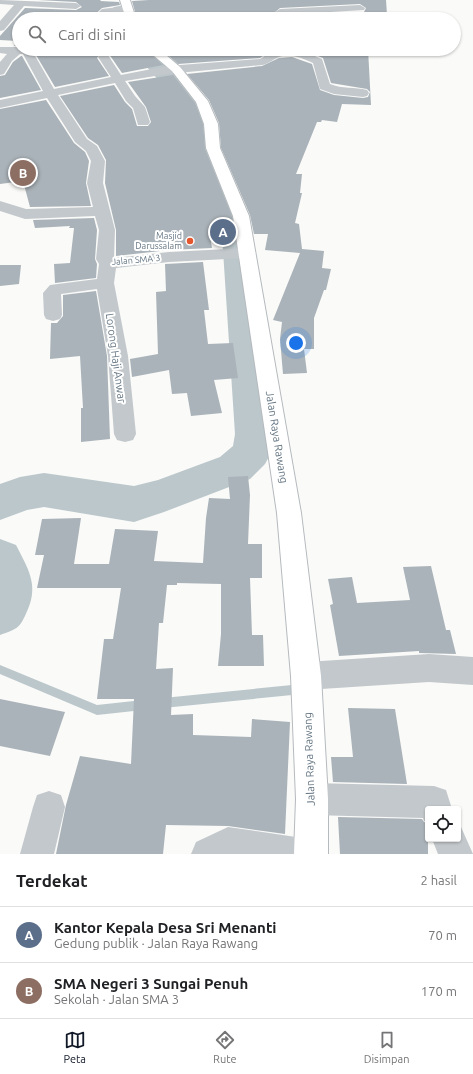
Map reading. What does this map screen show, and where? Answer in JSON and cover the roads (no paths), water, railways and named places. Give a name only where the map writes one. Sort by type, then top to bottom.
[{"type":"main road","name":"Jalan Raya Rawang","points":[[157,56],[166,70],[202,101],[211,124],[214,148],[240,216],[238,253],[289,513],[306,676],[312,799],[311,854]]},
{"type":"street","points":[[343,0],[360,8],[362,12]]},
{"type":"street","points":[[0,1],[78,3]]},
{"type":"street","points":[[13,12],[22,1]]},
{"type":"street","points":[[70,12],[78,3]]},
{"type":"street","points":[[104,12],[126,4]]},
{"type":"street","points":[[272,4],[279,12]]},
{"type":"street","points":[[315,12],[360,8]]},
{"type":"street","points":[[0,28],[12,13]]},
{"type":"street","points":[[0,50],[12,50]]},
{"type":"street","points":[[0,71],[8,59],[14,56]]},
{"type":"street","name":"Jalan SMA 3","points":[[30,56],[78,138],[92,149],[98,161],[95,184],[107,230],[105,259],[108,264],[168,257],[238,253]]},
{"type":"street","points":[[0,104],[166,70],[262,62],[272,56]]},
{"type":"street","points":[[309,56],[318,60],[324,86],[334,90],[363,92]]},
{"type":"street","points":[[104,57],[130,98],[139,107],[143,122]]},
{"type":"street","points":[[0,206],[25,214],[101,211]]},
{"type":"street","name":"Lorong Haji Anwar","points":[[108,264],[105,283],[118,356],[125,434]]},
{"type":"street","points":[[53,315],[52,293],[56,289],[105,283]]},
{"type":"street","points":[[306,676],[429,668],[473,671]]},
{"type":"street","points":[[312,799],[434,802],[435,806]]},
{"type":"street","points":[[37,854],[49,807]]},
{"type":"street","points":[[450,842],[456,854]]},
{"type":"street","points":[[208,854],[228,844],[296,854]]},
{"type":"waterway","points":[[0,503],[20,494],[44,490],[134,504],[164,495],[235,468],[251,453],[255,434],[235,220],[207,157],[186,97],[148,56]]},
{"type":"waterway","points":[[0,559],[10,586],[8,600],[0,613]]},
{"type":"waterway","points":[[0,669],[97,710],[143,705]]},
{"type":"waterway","points":[[163,703],[292,690]]},
{"type":"place","name":"SMA Negeri 3 Sungai Penuh","points":[[23,173]]},
{"type":"place","name":"Kantor Kepala Desa Sri Menanti","points":[[223,232]]},
{"type":"place","name":"Masjid Darussalam","points":[[190,241]]}]
